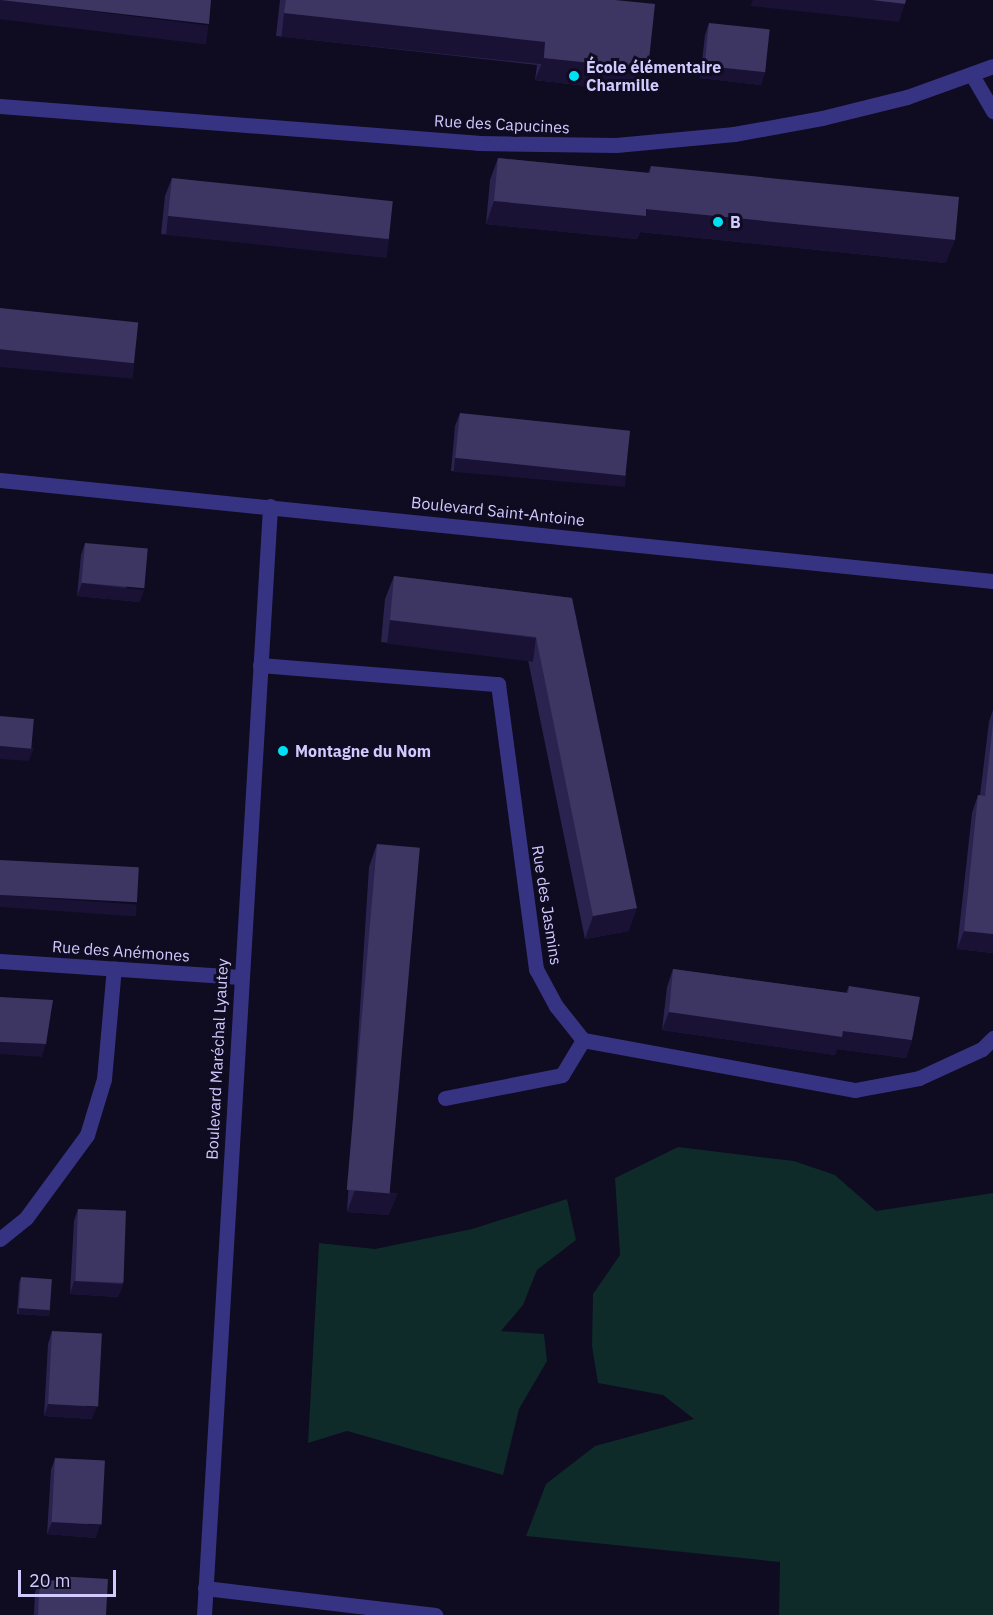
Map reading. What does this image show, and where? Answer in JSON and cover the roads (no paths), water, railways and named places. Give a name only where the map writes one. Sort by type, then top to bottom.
[{"type":"street","name":"Rue des Capucines","points":[[0,106],[478,143],[616,145],[734,134],[822,118],[972,75],[993,66]]},
{"type":"street","points":[[972,75],[993,111]]},
{"type":"street","name":"Boulevard Saint-Antoine","points":[[0,480],[993,581]]},
{"type":"street","name":"Boulevard Maréchal Lyautey","points":[[204,1615],[240,976],[270,506]]},
{"type":"street","name":"Rue des Jasmins","points":[[260,665],[498,684],[536,969],[556,1006],[583,1040]]},
{"type":"street","name":"Rue des Anémones","points":[[0,961],[240,976]]},
{"type":"street","points":[[0,1239],[26,1218],[87,1135],[104,1079],[114,968]]},
{"type":"street","points":[[445,1098],[562,1075],[583,1040],[855,1090],[919,1078],[982,1049],[993,1038]]},
{"type":"street","points":[[205,1587],[435,1615]]},
{"type":"place","name":"École élémentaire Charmille","points":[[574,76]]},
{"type":"place","name":"B","points":[[718,222]]},
{"type":"place","name":"Montagne du Nom","points":[[283,751]]}]
